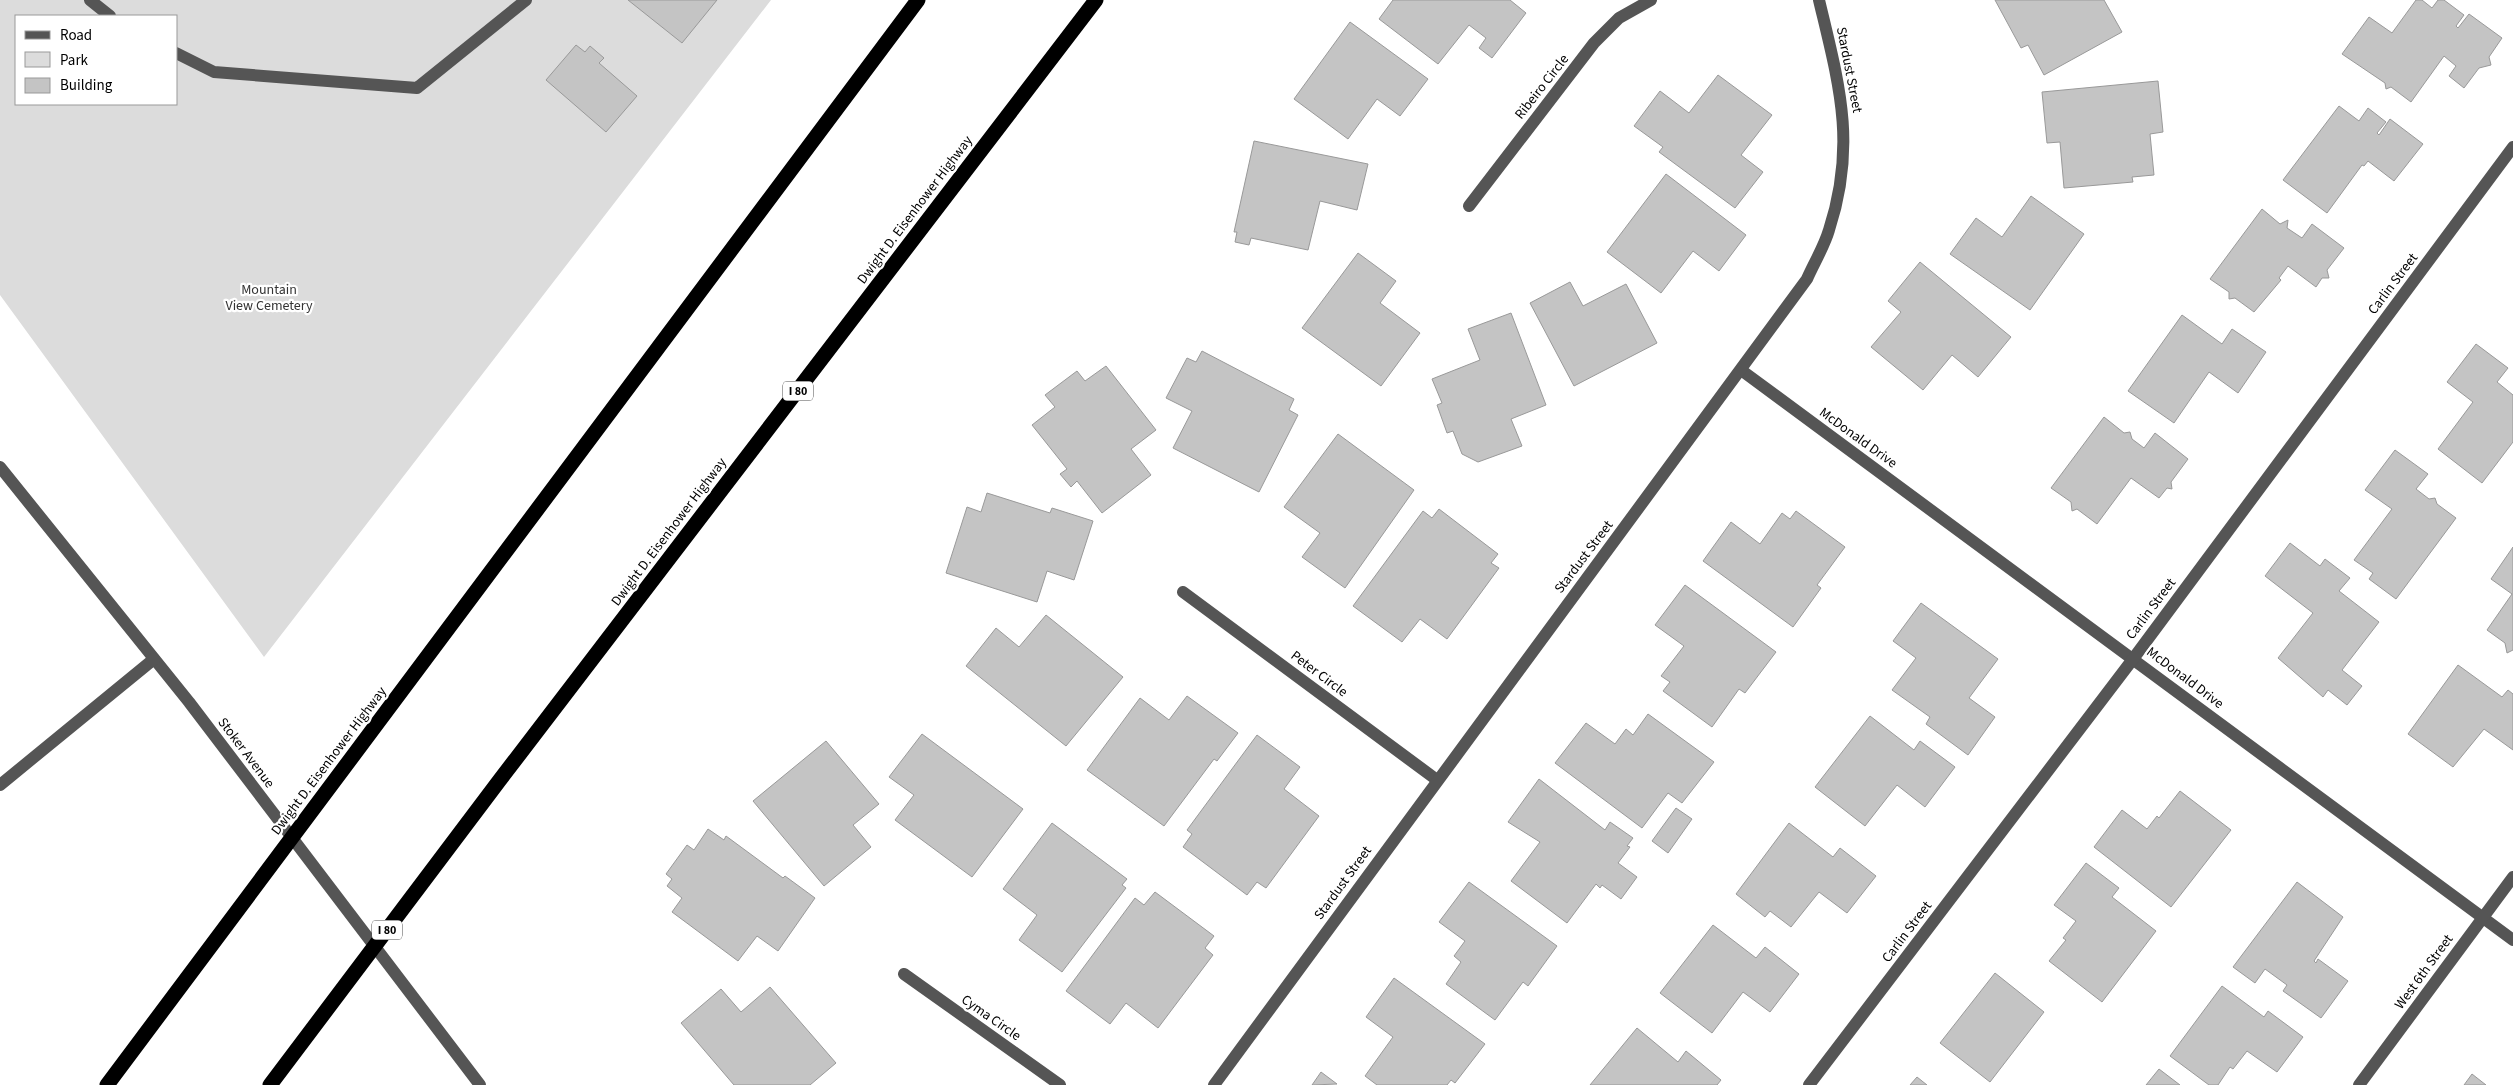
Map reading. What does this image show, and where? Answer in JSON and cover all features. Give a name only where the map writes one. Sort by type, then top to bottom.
[{"type":"highway","name":"Dwight D. Eisenhower Highway","points":[[107,1085],[918,0]]},
{"type":"highway","name":"Dwight D. Eisenhower Highway","points":[[273,1082],[499,781],[1096,0]]},
{"type":"street","points":[[90,0],[109,15]]},
{"type":"street","points":[[178,54],[214,72],[417,88],[526,0]]},
{"type":"street","name":"Ribeiro Circle","points":[[1469,206],[1594,43],[1619,18],[1651,0]]},
{"type":"street","name":"Stardust Street","points":[[1214,1085],[1807,279],[1829,231],[1841,184],[1845,131],[1838,80],[1820,0]]},
{"type":"street","name":"Carlin Street","points":[[1809,1085],[2133,658],[2513,148]]},
{"type":"street","name":"McDonald Drive","points":[[1741,370],[2513,940]]},
{"type":"street","name":"Stoker Avenue","points":[[0,467],[154,659],[480,1085]]},
{"type":"street","name":"Peter Circle","points":[[1183,592],[1437,780]]},
{"type":"street","points":[[0,785],[154,659]]},
{"type":"street","name":"West 6th Street","points":[[2359,1085],[2513,877]]},
{"type":"street","name":"Cyma Circle","points":[[904,974],[1060,1085]]},
{"type":"green space","name":"Mountain View Cemetery","points":[[0,0],[771,0],[264,657],[0,295]]},
{"type":"building","points":[[628,0],[717,0],[682,43]]},
{"type":"building","points":[[1393,0],[1510,0],[1526,13],[1492,58],[1479,48],[1486,38],[1469,25],[1438,64],[1379,19]]},
{"type":"building","points":[[1995,0],[2104,0],[2122,32],[2044,75],[2028,45],[2021,48]]},
{"type":"building","points":[[2416,0],[2422,0],[2432,8],[2438,0],[2444,0],[2464,15],[2456,26],[2458,28],[2469,14],[2502,38],[2489,57],[2491,65],[2479,68],[2464,88],[2449,76],[2456,66],[2444,56],[2411,102],[2391,87],[2386,89],[2385,83],[2342,54],[2369,17],[2392,33]]},
{"type":"building","points":[[1350,22],[1428,79],[1400,116],[1377,99],[1348,139],[1294,99]]},
{"type":"building","points":[[576,45],[585,52],[590,46],[604,58],[599,63],[637,96],[606,132],[546,80]]},
{"type":"building","points":[[1718,75],[1772,115],[1741,155],[1763,172],[1735,208],[1659,152],[1663,147],[1634,126],[1660,91],[1689,113]]},
{"type":"building","points":[[2158,81],[2163,132],[2150,134],[2154,175],[2132,177],[2133,182],[2064,188],[2060,142],[2047,143],[2042,92]]},
{"type":"building","points":[[2339,106],[2359,121],[2368,108],[2386,122],[2377,133],[2379,135],[2390,119],[2423,144],[2394,181],[2368,161],[2364,166],[2362,165],[2327,213],[2283,180]]},
{"type":"building","points":[[1254,141],[1368,164],[1357,210],[1320,201],[1308,250],[1251,238],[1249,245],[1235,242],[1237,232],[1234,232]]},
{"type":"building","points":[[1666,174],[1746,235],[1719,271],[1693,251],[1661,293],[1607,252]]},
{"type":"building","points":[[2031,196],[2084,234],[2030,310],[1950,254],[1976,218],[2002,237]]},
{"type":"building","points":[[2262,209],[2280,224],[2288,220],[2287,228],[2302,238],[2312,224],[2344,248],[2327,270],[2329,278],[2322,278],[2316,287],[2288,266],[2279,278],[2281,280],[2254,312],[2235,298],[2229,299],[2229,292],[2210,279]]},
{"type":"building","points":[[1358,253],[1396,281],[1380,303],[1420,333],[1381,386],[1302,328]]},
{"type":"building","points":[[1920,262],[2011,337],[1978,377],[1952,355],[1923,390],[1871,347],[1901,312],[1888,301]]},
{"type":"building","points":[[1570,282],[1583,306],[1626,284],[1657,343],[1574,386],[1530,303]]},
{"type":"building","points":[[1511,313],[1546,405],[1511,419],[1522,446],[1478,462],[1462,454],[1453,431],[1447,433],[1437,405],[1442,403],[1432,379],[1480,360],[1468,329]]},
{"type":"building","points":[[2182,315],[2222,344],[2232,329],[2266,352],[2238,393],[2209,372],[2174,423],[2128,391]]},
{"type":"building","points":[[2476,344],[2508,368],[2497,382],[2513,395],[2513,442],[2482,483],[2438,449],[2473,402],[2447,382]]},
{"type":"building","points":[[1202,351],[1294,399],[1289,410],[1298,415],[1259,492],[1173,448],[1192,411],[1166,398],[1187,358],[1196,362]]},
{"type":"building","points":[[1106,366],[1156,430],[1131,449],[1151,475],[1102,513],[1077,481],[1071,487],[1060,474],[1067,469],[1032,425],[1055,407],[1045,395],[1077,371],[1085,381]]},
{"type":"building","points":[[2104,417],[2124,433],[2130,432],[2132,439],[2144,448],[2155,433],[2188,459],[2171,482],[2172,489],[2167,488],[2159,498],[2131,478],[2097,524],[2077,509],[2072,511],[2071,502],[2051,488]]},
{"type":"building","points":[[1338,434],[1414,490],[1345,588],[1302,557],[1320,533],[1284,507]]},
{"type":"building","points":[[2395,450],[2428,474],[2416,489],[2429,499],[2435,498],[2437,504],[2456,518],[2396,599],[2369,579],[2373,573],[2354,560],[2392,509],[2365,490]]},
{"type":"building","points":[[987,493],[1050,513],[1052,508],[1093,521],[1074,580],[1047,571],[1037,602],[946,573],[967,507],[981,512]]},
{"type":"building","points":[[1439,509],[1498,554],[1491,563],[1499,568],[1447,639],[1420,619],[1402,642],[1353,606],[1423,511],[1432,518]]},
{"type":"building","points":[[1796,511],[1845,547],[1817,585],[1821,588],[1793,627],[1703,561],[1731,522],[1760,544],[1782,513],[1790,519]]},
{"type":"building","points":[[2290,543],[2320,566],[2325,559],[2350,578],[2339,591],[2379,622],[2342,670],[2362,686],[2347,705],[2328,690],[2323,697],[2278,658],[2313,613],[2265,576]]},
{"type":"building","points":[[2513,547],[2513,650],[2507,653],[2505,643],[2487,630],[2512,594],[2491,579]]},
{"type":"building","points":[[1685,585],[1776,652],[1745,693],[1739,689],[1712,727],[1663,691],[1670,682],[1661,676],[1684,646],[1655,625]]},
{"type":"building","points":[[1921,603],[1998,659],[1969,698],[1995,717],[1968,755],[1926,724],[1930,717],[1892,690],[1916,658],[1893,641]]},
{"type":"building","points":[[1046,615],[1123,677],[1066,746],[966,666],[996,628],[1019,647]]},
{"type":"building","points":[[2458,665],[2502,697],[2508,690],[2513,694],[2513,750],[2484,729],[2453,767],[2408,734]]},
{"type":"building","points":[[1187,696],[1238,733],[1217,761],[1214,759],[1164,826],[1087,770],[1140,698],[1169,720]]},
{"type":"building","points":[[1648,714],[1714,762],[1682,803],[1668,793],[1642,828],[1555,763],[1586,723],[1615,744],[1626,729],[1633,735]]},
{"type":"building","points":[[1870,716],[1914,750],[1920,741],[1955,767],[1925,807],[1897,785],[1865,826],[1815,787]]},
{"type":"building","points":[[922,734],[1023,809],[972,877],[895,820],[914,795],[889,777]]},
{"type":"building","points":[[1257,735],[1300,767],[1284,789],[1319,816],[1266,888],[1257,882],[1247,895],[1183,847],[1192,834],[1187,830]]},
{"type":"building","points":[[826,741],[879,804],[853,825],[871,847],[824,886],[753,801]]},
{"type":"building","points":[[1539,779],[1605,830],[1610,822],[1633,838],[1627,846],[1630,847],[1618,863],[1637,877],[1621,899],[1602,885],[1600,888],[1596,884],[1567,923],[1511,881],[1540,842],[1508,822]]},
{"type":"building","points":[[2180,791],[2231,830],[2171,907],[2094,847],[2122,810],[2147,829],[2157,816],[2159,818]]},
{"type":"building","points":[[1676,808],[1692,819],[1668,853],[1652,841]]},
{"type":"building","points":[[1052,823],[1127,879],[1122,885],[1126,888],[1062,972],[1019,940],[1037,915],[1003,889]]},
{"type":"building","points":[[1789,823],[1833,857],[1840,848],[1876,876],[1847,913],[1819,892],[1791,927],[1770,911],[1765,917],[1736,894]]},
{"type":"building","points":[[708,829],[724,840],[726,836],[783,878],[785,876],[815,898],[778,951],[757,936],[738,961],[672,912],[682,898],[667,886],[672,879],[666,874],[687,845],[694,850]]},
{"type":"building","points":[[2086,863],[2119,888],[2112,897],[2156,931],[2102,1002],[2049,961],[2066,940],[2063,938],[2076,921],[2054,905]]},
{"type":"building","points":[[1469,882],[1557,946],[1528,986],[1523,982],[1495,1020],[1446,984],[1461,962],[1454,956],[1465,941],[1439,922]]},
{"type":"building","points":[[2297,882],[2343,917],[2314,961],[2316,963],[2318,959],[2348,981],[2321,1018],[2283,991],[2287,985],[2265,969],[2255,983],[2233,967]]},
{"type":"building","points":[[1155,892],[1214,936],[1205,948],[1213,955],[1158,1028],[1126,1003],[1110,1024],[1066,991],[1135,898],[1144,905]]},
{"type":"building","points":[[1713,925],[1756,958],[1765,947],[1799,974],[1770,1012],[1743,992],[1712,1033],[1660,993]]},
{"type":"building","points":[[1995,973],[2044,1012],[1990,1082],[1940,1043]]},
{"type":"building","points":[[1394,978],[1485,1044],[1455,1083],[1451,1080],[1447,1085],[1377,1085],[1365,1076],[1393,1037],[1366,1017]]},
{"type":"building","points":[[2222,986],[2264,1017],[2268,1011],[2303,1037],[2277,1072],[2247,1051],[2233,1069],[2230,1067],[2218,1085],[2209,1085],[2170,1056]]},
{"type":"building","points":[[770,987],[836,1063],[810,1085],[734,1085],[681,1023],[721,989],[741,1012]]},
{"type":"building","points":[[1637,1028],[1678,1062],[1686,1051],[1721,1080],[1717,1085],[1590,1085]]},
{"type":"building","points":[[2159,1069],[2180,1085],[2146,1085]]},
{"type":"building","points":[[1321,1072],[1337,1084],[1312,1085]]},
{"type":"building","points":[[2472,1074],[2486,1085],[2464,1085]]},
{"type":"building","points":[[1917,1077],[1927,1085],[1910,1085]]}]
